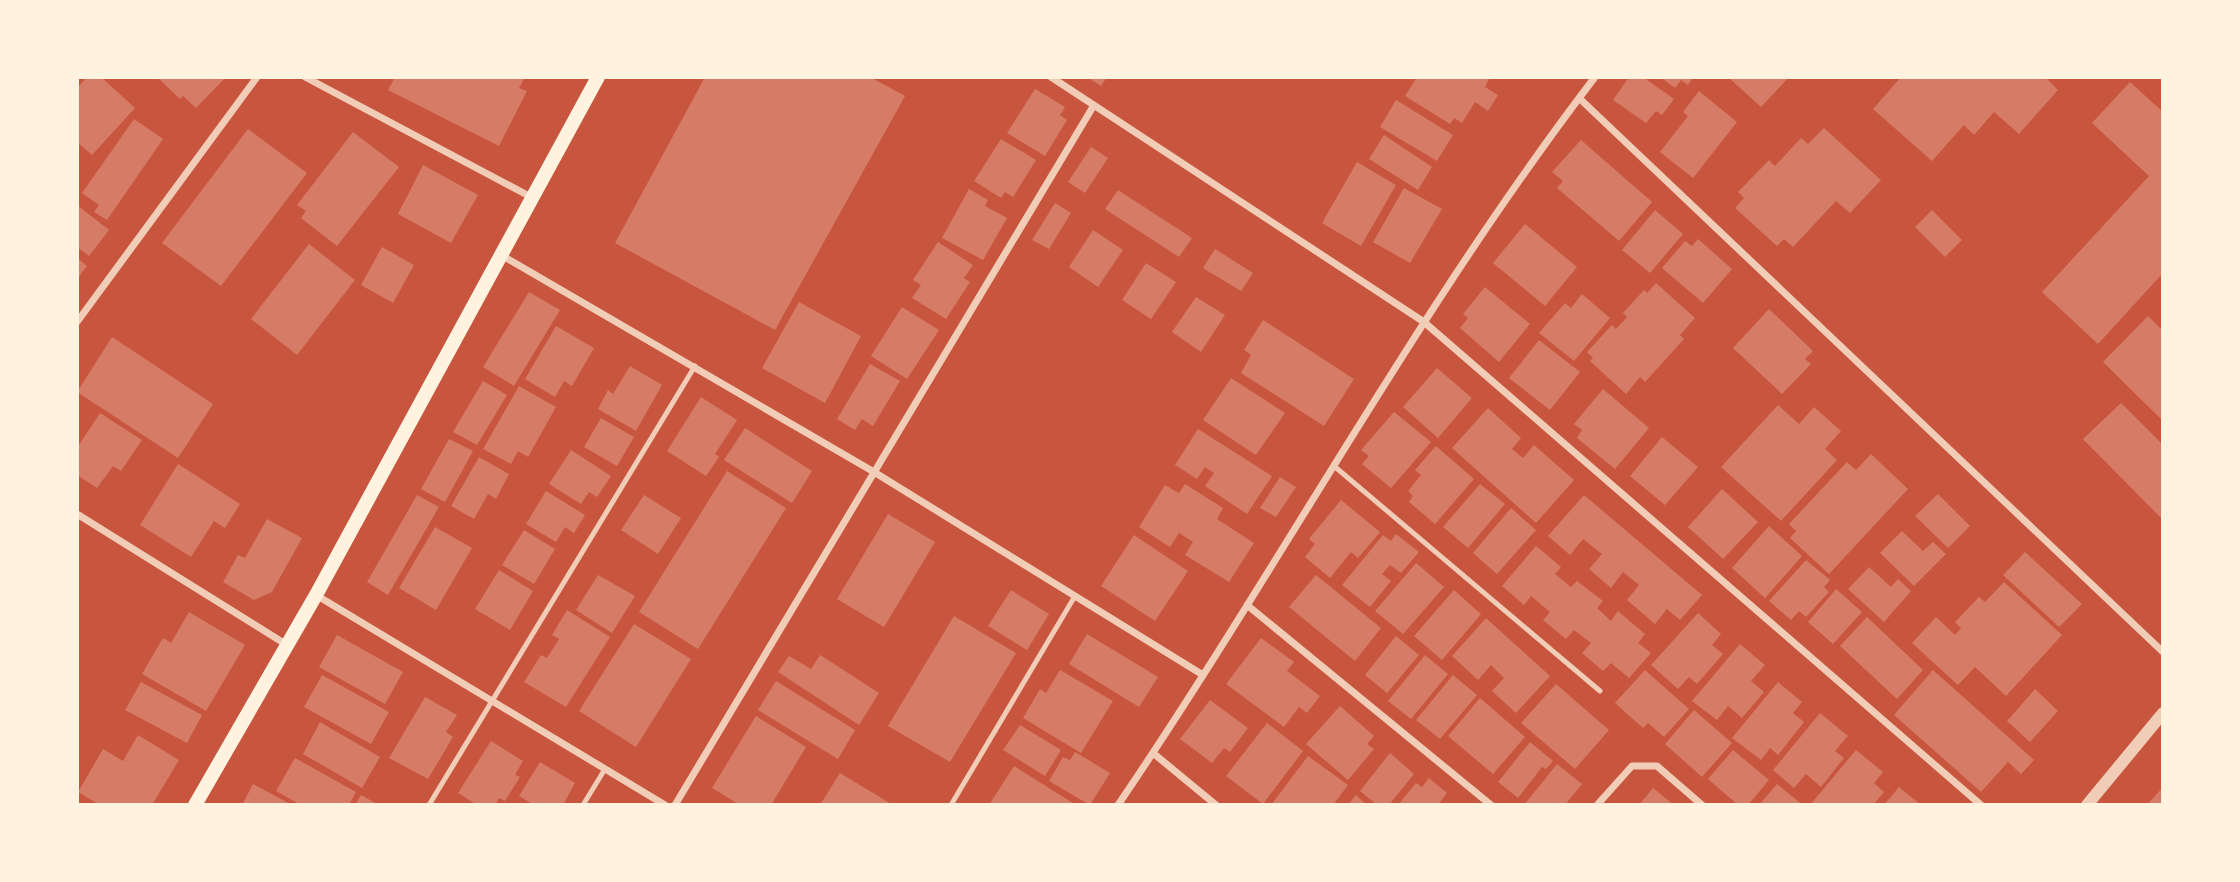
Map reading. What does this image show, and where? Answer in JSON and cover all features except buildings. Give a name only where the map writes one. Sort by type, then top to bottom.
[{"type":"main road","points":[[195,805],[316,595],[598,77]]},
{"type":"street","points":[[77,322],[257,77]]},
{"type":"street","points":[[305,77],[531,198]]},
{"type":"street","points":[[1051,77],[1424,322],[1981,805]]},
{"type":"street","points":[[1118,805],[1506,195],[1595,77]]},
{"type":"street","points":[[1579,98],[2163,652]]},
{"type":"street","points":[[675,805],[1094,105]]},
{"type":"street","points":[[500,255],[874,472],[1203,675]]},
{"type":"street","points":[[77,514],[286,645]]},
{"type":"street","points":[[316,595],[665,805]]},
{"type":"street","points":[[1247,605],[1491,805]]},
{"type":"street","points":[[2087,805],[2163,713]]},
{"type":"street","points":[[1153,752],[1216,805]]},
{"type":"street","points":[[1597,805],[1632,766],[1657,766],[1702,805]]},
{"type":"lane","points":[[429,805],[695,366]]},
{"type":"lane","points":[[1334,466],[1600,691]]},
{"type":"lane","points":[[951,805],[1075,596]]},
{"type":"lane","points":[[583,805],[605,769]]}]
